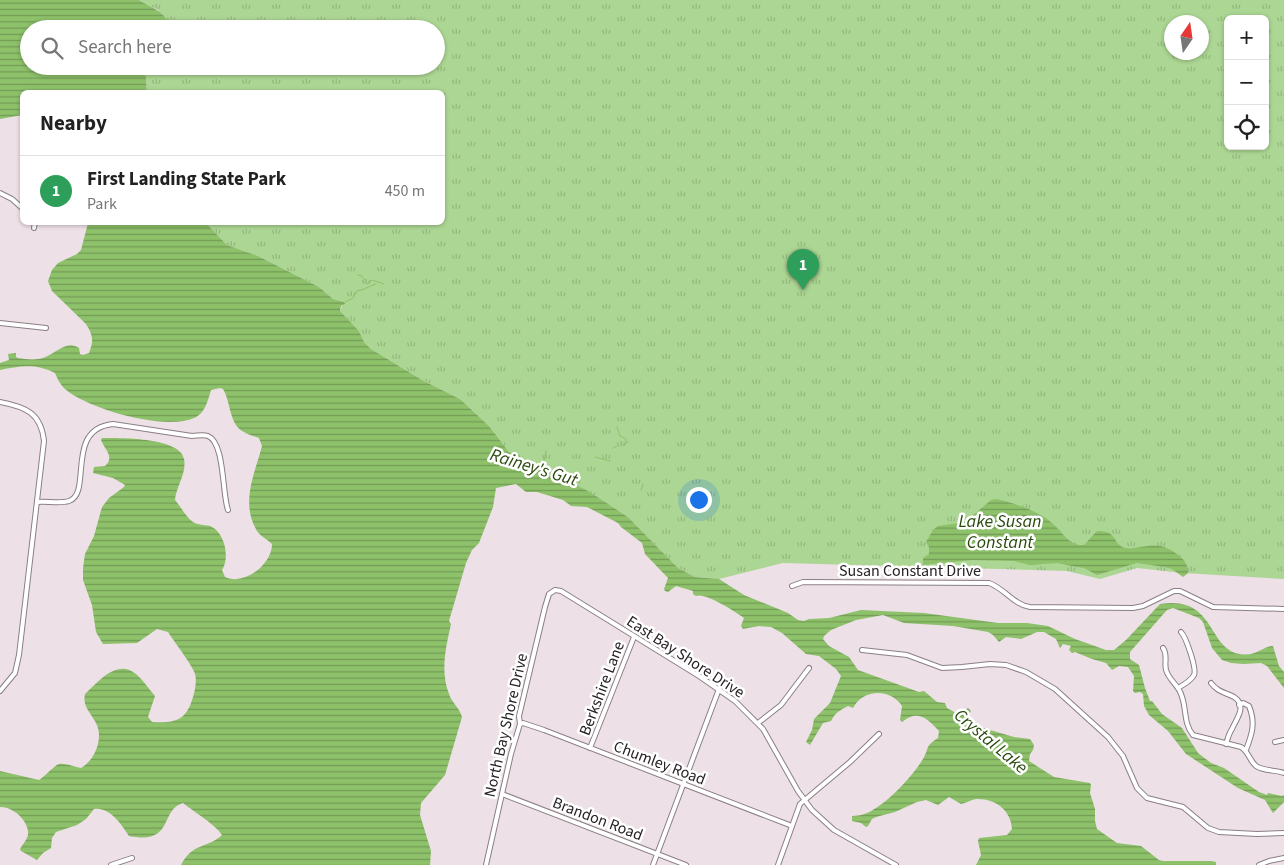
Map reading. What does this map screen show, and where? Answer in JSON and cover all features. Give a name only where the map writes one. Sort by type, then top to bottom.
[{"type":"street","points":[[0,192],[20,206]]},
{"type":"street","points":[[0,322],[46,328]]},
{"type":"street","points":[[0,402],[15,405],[38,419],[42,426],[44,446],[17,669],[0,691]]},
{"type":"street","points":[[38,502],[66,502],[74,498],[80,489],[84,445],[97,430],[113,424],[192,436],[210,436],[215,441],[222,466],[228,510]]},
{"type":"street","name":"Susan Constant Drive","points":[[792,586],[803,582],[989,583],[1022,605],[1030,607],[1133,608],[1143,606],[1174,591],[1180,591],[1213,607],[1284,609]]},
{"type":"street","name":"East Bay Shore Drive","points":[[551,592],[555,590],[561,591],[719,689],[735,701],[758,723],[768,737],[804,800],[812,810],[834,830],[896,865]]},
{"type":"street","name":"North Bay Shore Drive","points":[[486,865],[520,724],[519,716],[545,608],[551,592]]},
{"type":"street","points":[[1178,688],[1192,678],[1195,669],[1185,637],[1181,632]]},
{"type":"street","name":"Berkshire Lane","points":[[590,748],[634,637]]},
{"type":"street","points":[[1163,648],[1166,653],[1168,674],[1183,699],[1186,721],[1191,733],[1198,738],[1241,747],[1246,750],[1258,767],[1284,773]]},
{"type":"street","points":[[862,650],[907,655],[942,668],[990,664],[1006,665],[1026,672],[1055,689],[1108,737],[1123,757],[1137,788],[1147,798],[1183,807],[1208,828],[1219,832],[1284,833]]},
{"type":"street","points":[[758,723],[781,705],[809,668]]},
{"type":"street","points":[[1211,683],[1222,693],[1234,698],[1239,705],[1240,716],[1231,729],[1226,744]]},
{"type":"street","points":[[653,865],[719,689]]},
{"type":"street","points":[[1239,705],[1243,703],[1249,706],[1252,713],[1253,730],[1246,750]]},
{"type":"street","name":"Chumley Road","points":[[520,724],[523,723],[590,748],[792,826]]},
{"type":"street","points":[[778,865],[798,807],[879,734]]},
{"type":"street","points":[[1275,742],[1284,740]]},
{"type":"street","name":"Brandon Road","points":[[502,794],[686,865]]},
{"type":"street","points":[[111,865],[132,858]]},
{"type":"street","points":[[1259,865],[1284,858]]},
{"type":"street","points":[[886,865],[888,860]]},
{"type":"green space","points":[[139,0],[1284,0],[1284,579],[1183,573],[1137,568],[1100,579],[1067,571],[783,563],[719,579],[695,577],[678,568],[628,517],[590,492],[559,478],[549,471],[534,470],[509,452],[489,426],[460,399],[422,380],[371,349],[364,342],[359,331],[340,311],[344,302],[333,299],[319,287],[258,256],[227,245],[208,225],[445,225],[445,90],[147,90],[146,75],[445,75],[445,20],[165,20],[158,10]]},
{"type":"water","points":[[0,0],[139,0],[156,9],[167,20],[20,20],[20,75],[146,75],[147,90],[20,90],[20,115],[0,119]]},
{"type":"water","name":"Crystal Lake","points":[[87,225],[208,225],[227,245],[258,256],[319,287],[333,299],[344,302],[345,304],[341,306],[340,311],[359,331],[364,342],[371,349],[422,380],[460,399],[489,426],[509,452],[534,470],[545,469],[559,478],[571,482],[628,517],[678,568],[695,577],[719,579],[744,595],[788,613],[798,620],[829,618],[861,610],[924,613],[998,623],[1027,623],[1048,626],[1075,639],[1106,650],[1114,650],[1160,604],[1178,603],[1191,607],[1209,624],[1221,643],[1229,650],[1246,655],[1273,646],[1279,666],[1284,672],[1284,688],[1267,666],[1261,663],[1243,664],[1222,660],[1212,648],[1203,622],[1199,618],[1173,608],[1167,610],[1130,652],[1130,659],[1139,665],[1150,701],[1162,714],[1182,728],[1198,753],[1211,763],[1224,768],[1259,792],[1267,795],[1268,793],[1284,795],[1284,802],[1273,813],[1265,800],[1238,788],[1186,754],[1168,731],[1149,715],[1144,706],[1143,694],[1133,691],[1134,676],[1128,667],[1119,666],[1112,670],[1106,663],[1075,652],[1072,653],[1069,650],[1071,646],[1063,644],[1060,648],[1056,639],[1044,632],[1037,632],[1021,639],[1006,637],[999,642],[988,632],[953,626],[904,623],[883,615],[856,620],[831,630],[823,639],[829,646],[849,657],[858,670],[919,692],[924,691],[937,702],[945,703],[947,708],[958,714],[968,708],[971,711],[968,716],[973,725],[1014,737],[1030,739],[1034,745],[1029,761],[1054,777],[1090,783],[1090,793],[1095,809],[1097,829],[1117,843],[1141,846],[1163,861],[1211,861],[1216,862],[1216,865],[976,865],[981,855],[979,838],[1007,835],[1012,829],[1009,816],[1001,806],[983,799],[976,799],[961,804],[949,797],[938,805],[926,800],[917,802],[895,812],[876,817],[866,827],[861,823],[852,821],[852,816],[864,814],[882,804],[905,782],[923,759],[929,745],[938,738],[939,731],[935,726],[918,716],[913,716],[902,722],[900,720],[902,706],[897,700],[884,694],[870,694],[863,697],[853,708],[848,706],[838,712],[831,721],[823,723],[810,745],[806,742],[812,730],[814,719],[830,703],[841,676],[836,669],[819,656],[806,654],[782,633],[771,627],[759,626],[743,629],[741,626],[744,618],[713,600],[696,596],[693,594],[693,591],[676,586],[668,592],[665,591],[668,578],[645,554],[642,543],[618,523],[587,507],[571,506],[563,500],[537,492],[526,492],[516,484],[496,488],[493,507],[479,543],[472,550],[466,563],[449,621],[451,624],[444,668],[446,685],[450,697],[462,717],[445,775],[421,803],[420,815],[431,851],[430,865],[181,865],[195,849],[222,835],[209,822],[183,803],[171,812],[160,831],[153,836],[144,837],[129,836],[119,822],[110,814],[100,809],[94,809],[86,819],[77,825],[56,832],[52,838],[51,848],[37,860],[20,849],[28,835],[28,830],[23,820],[10,809],[0,807],[0,771],[39,780],[59,764],[81,768],[86,764],[97,748],[99,735],[96,723],[86,706],[85,694],[102,678],[115,670],[129,670],[136,674],[155,696],[148,717],[152,722],[174,721],[183,716],[190,705],[195,689],[195,674],[168,632],[157,629],[137,643],[103,644],[96,632],[92,605],[83,580],[85,554],[94,536],[102,507],[109,498],[125,485],[113,478],[93,473],[94,467],[105,466],[109,460],[108,453],[101,440],[102,438],[148,440],[172,446],[180,452],[185,464],[175,500],[193,522],[212,527],[220,535],[226,553],[222,570],[225,577],[237,579],[256,572],[269,556],[272,544],[257,531],[250,510],[250,488],[262,446],[259,438],[239,429],[233,419],[223,389],[211,390],[206,406],[198,416],[181,421],[165,422],[127,416],[91,404],[65,389],[55,373],[48,370],[28,366],[0,370],[0,363],[9,360],[8,354],[16,353],[18,358],[38,359],[69,345],[79,348],[80,354],[89,353],[92,341],[86,324],[52,291],[48,281],[52,270],[58,263],[77,254],[81,250]]},
{"type":"water","name":"Lake Susan Constant","points":[[997,499],[1019,505],[1041,515],[1052,523],[1066,538],[1078,545],[1084,545],[1097,531],[1104,531],[1112,535],[1118,544],[1125,548],[1164,547],[1173,551],[1184,560],[1188,573],[1183,577],[1172,569],[1137,563],[1097,575],[1084,568],[1057,563],[1030,565],[1014,561],[972,560],[923,565],[923,558],[929,554],[929,547],[926,542],[933,530],[938,526],[965,522],[991,500]]},
{"type":"waterway","points":[[358,275],[362,276],[367,284],[372,280],[384,284]]},
{"type":"waterway","points":[[345,302],[353,298],[357,291],[376,284]]},
{"type":"waterway","points":[[617,427],[620,436],[626,439],[626,442]]},
{"type":"waterway","points":[[623,444],[628,442]]},
{"type":"waterway","points":[[613,448],[617,446]]},
{"type":"waterway","name":"Rainey's Gut","points":[[543,466],[546,451]]},
{"type":"waterway","points":[[595,457],[610,461]]},
{"type":"waterway","name":"Rainey's Gut","points":[[560,479],[562,477],[569,479]]},
{"type":"waterway","points":[[641,490],[643,484]]},
{"type":"place","name":"First Landing State Park","points":[[803,290]]}]
